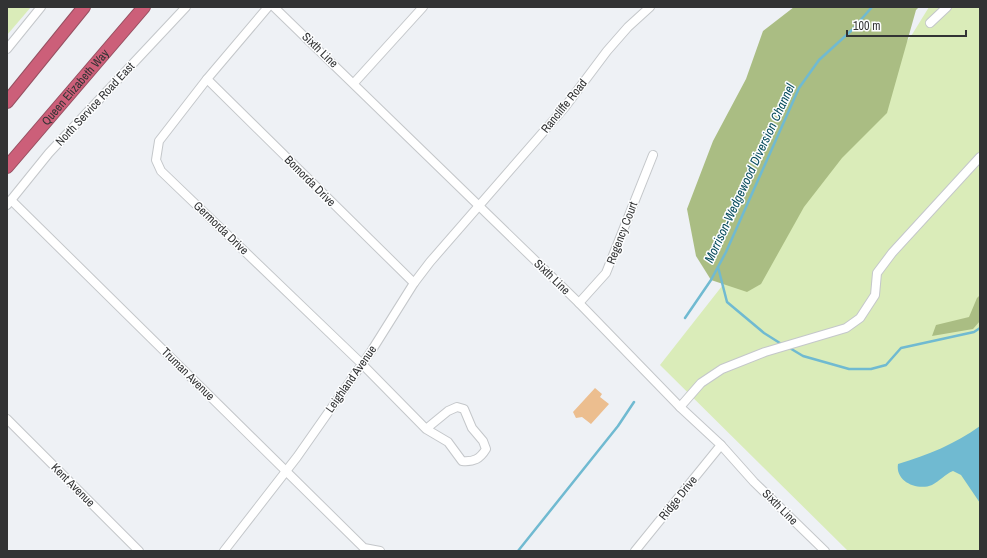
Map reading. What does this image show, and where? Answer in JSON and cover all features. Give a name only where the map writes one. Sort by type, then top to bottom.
[{"type":"highway","points":[[7,102],[84,7]]},
{"type":"highway","name":"Queen Elizabeth Way","points":[[7,167],[144,7]]},
{"type":"street","points":[[7,49],[41,7]]},
{"type":"street","name":"North Service Road East","points":[[9,202],[49,153],[186,7]]},
{"type":"street","name":"Germorda Drive","points":[[268,7],[207,79],[159,141],[156,160],[161,171],[362,364],[426,429],[448,442],[462,461],[472,462],[482,456],[486,449],[483,441],[472,428],[464,409],[457,407],[448,411],[426,429]]},
{"type":"street","name":"Sixth Line","points":[[274,7],[354,83],[478,206],[579,302],[680,407],[721,445],[754,482],[825,551]]},
{"type":"street","points":[[354,83],[423,7]]},
{"type":"street","name":"Rancliffe Road","points":[[478,206],[565,107],[607,51],[628,27],[650,7]]},
{"type":"street","points":[[930,23],[947,7]]},
{"type":"street","name":"Bomorda Drive","points":[[207,79],[414,283]]},
{"type":"street","name":"Regency Court","points":[[579,302],[606,273],[653,155]]},
{"type":"street","points":[[680,407],[701,383],[722,369],[797,342],[846,328],[860,318],[875,295],[877,273],[892,253],[980,157]]},
{"type":"street","name":"Truman Avenue","points":[[9,202],[286,471],[364,550],[380,551]]},
{"type":"street","name":"Leighland Avenue","points":[[224,551],[286,471],[372,350],[414,283],[478,206]]},
{"type":"street","name":"Kent Avenue","points":[[7,418],[139,551]]},
{"type":"street","name":"Ridge Drive","points":[[635,551],[721,445]]},
{"type":"green space","points":[[7,7],[31,7],[7,35]]},
{"type":"green space","points":[[794,7],[919,7],[916,10],[887,113],[842,158],[804,207],[761,284],[747,292],[711,280],[696,256],[687,209],[713,141],[746,79],[763,31]]},
{"type":"green space","points":[[929,7],[980,7],[980,551],[848,551],[660,365],[799,188],[913,33]]},
{"type":"green space","points":[[980,295],[980,321],[973,329],[932,336],[936,325],[969,317],[977,298]]},
{"type":"water","points":[[980,426],[980,503],[961,475],[953,471],[932,485],[926,487],[909,484],[900,476],[898,464],[941,448]]},
{"type":"building","points":[[595,388],[602,394],[600,397],[609,404],[591,424],[582,417],[576,418],[573,412]]},
{"type":"waterway","name":"Morrison-Wedgewood Diversion Channel","points":[[685,318],[711,280],[726,252],[799,88],[819,60],[852,30],[872,7]]},
{"type":"waterway","points":[[718,267],[727,302],[764,333],[783,345]]},
{"type":"waterway","points":[[788,347],[803,356],[849,369],[871,369],[886,365],[901,348],[974,332],[980,328]]},
{"type":"waterway","name":"Morrison-Wedgewood Diversion Channel","points":[[518,551],[618,426],[634,402]]}]
